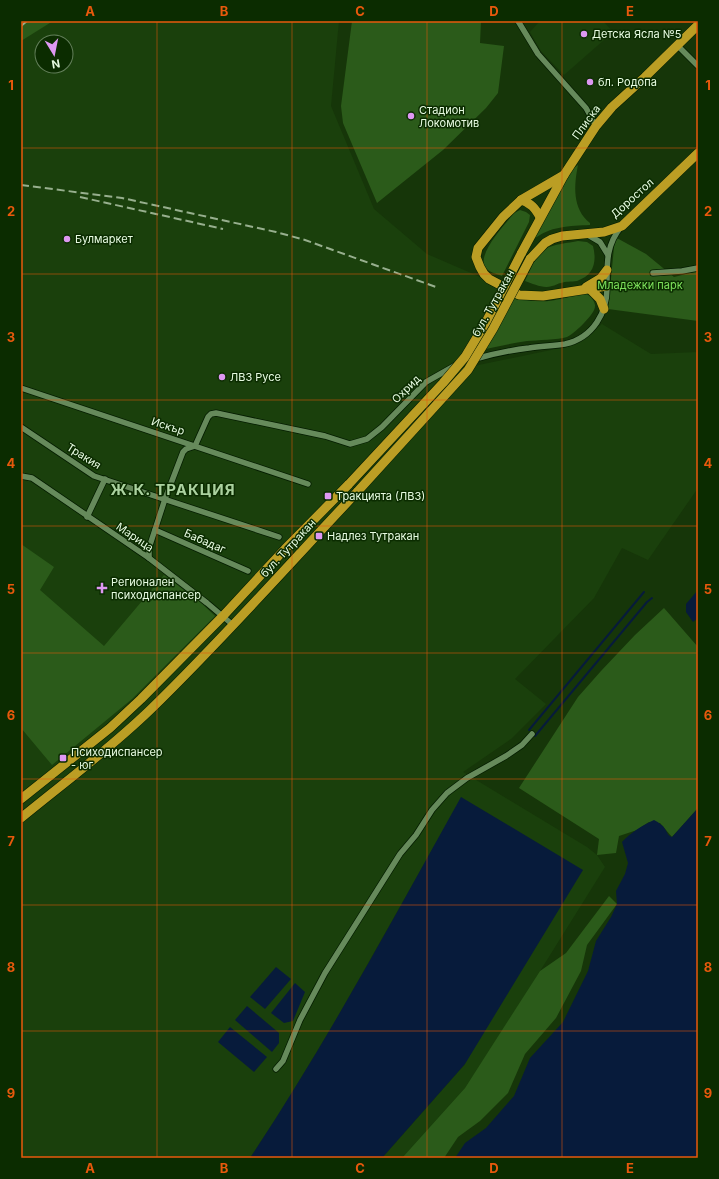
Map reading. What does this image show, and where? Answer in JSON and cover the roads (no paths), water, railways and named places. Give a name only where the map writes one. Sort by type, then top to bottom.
[{"type":"main road","name":"Плиска","points":[[521,254],[564,175],[596,126],[612,107],[698,25]]},
{"type":"main road","name":"Доростол","points":[[530,259],[545,243],[552,239],[604,232],[622,226],[698,153]]},
{"type":"main road","points":[[564,175],[521,200],[503,216],[478,248],[476,257],[484,274],[499,285],[519,295],[543,296],[608,286]]},
{"type":"main road","points":[[521,200],[532,205],[540,217]]},
{"type":"main road","name":"бул. Тутракан","points":[[21,799],[110,728],[141,699],[223,616],[443,383],[465,357],[486,322],[521,254]]},
{"type":"main road","name":"бул. Тутракан","points":[[21,818],[138,722],[233,625],[358,491],[468,370],[497,322],[530,259]]},
{"type":"main road","points":[[586,289],[596,282],[607,270]]},
{"type":"main road","points":[[586,289],[600,299],[604,309]]},
{"type":"street","points":[[518,21],[538,54],[586,108],[596,126]]},
{"type":"street","points":[[677,45],[698,66]]},
{"type":"street","name":"Охрид","points":[[195,446],[208,417],[211,414],[325,436],[350,444],[367,439],[382,427],[426,382],[451,367],[506,351],[574,342],[585,336],[600,318],[604,309],[608,286],[608,255],[612,239],[622,226]]},
{"type":"street","points":[[586,234],[591,235],[600,242],[608,255]]},
{"type":"street","points":[[653,273],[682,271],[698,268]]},
{"type":"street","name":"Искър","points":[[21,388],[308,484]]},
{"type":"street","name":"Тракия","points":[[21,426],[94,476],[279,537]]},
{"type":"street","points":[[149,558],[149,548],[165,499],[183,452],[186,449],[195,446]]},
{"type":"street","name":"Марица","points":[[21,476],[32,478],[149,558],[233,625]]},
{"type":"street","points":[[87,517],[105,479]]},
{"type":"street","name":"Бабадаг","points":[[155,530],[248,571]]},
{"type":"street","points":[[276,1068],[283,1061],[300,1020],[325,973],[400,854],[416,835],[432,810],[448,792],[467,778],[506,756],[522,745],[532,734]]},
{"type":"water","points":[[698,590],[698,618],[693,622],[686,612],[686,604]]},
{"type":"water","points":[[461,797],[583,870],[465,1064],[382,1158],[250,1158],[333,1025]]},
{"type":"water","points":[[698,808],[698,1158],[455,1158],[465,1143],[486,1128],[514,1096],[530,1058],[563,1022],[588,971],[596,941],[617,904],[616,891],[625,874],[628,863],[622,842],[645,824],[654,820],[662,825],[668,835],[672,837]]},
{"type":"water","points":[[276,967],[291,979],[265,1009],[250,997]]},
{"type":"water","points":[[295,983],[305,992],[293,1021],[284,1023],[271,1013]]},
{"type":"water","points":[[247,1006],[279,1033],[279,1043],[272,1052],[235,1020]]},
{"type":"water","points":[[230,1027],[267,1057],[254,1072],[218,1042]]},
{"type":"waterway","points":[[529,730],[644,592]]},
{"type":"waterway","points":[[535,736],[647,602],[652,598]]},
{"type":"railway","points":[[21,26],[27,21]]},
{"type":"railway","points":[[21,185],[122,198],[276,232],[305,240],[436,287]]},
{"type":"railway","points":[[80,197],[223,229]]},
{"type":"place","name":"Детска Ясла №5","points":[[584,34]]},
{"type":"place","name":"бл. Родопа","points":[[590,82]]},
{"type":"place","name":"Стадион Локомотив","points":[[411,116]]},
{"type":"place","name":"Булмаркет","points":[[67,239]]},
{"type":"place","name":"ЛВЗ Русе","points":[[222,377]]},
{"type":"place","name":"Тракцията (ЛВЗ)","points":[[328,496]]},
{"type":"place","name":"Надлез Тутракан","points":[[319,536]]},
{"type":"place","name":"Регионален психодиспансер","points":[[102,588]]},
{"type":"place","name":"Психодиспансер - юг","points":[[63,758]]},
{"type":"district","name":"Ж.К. ТРАКЦИЯ","points":[[173,490]]},
{"type":"park label","name":"Младежки парк","points":[[640,285]]}]
